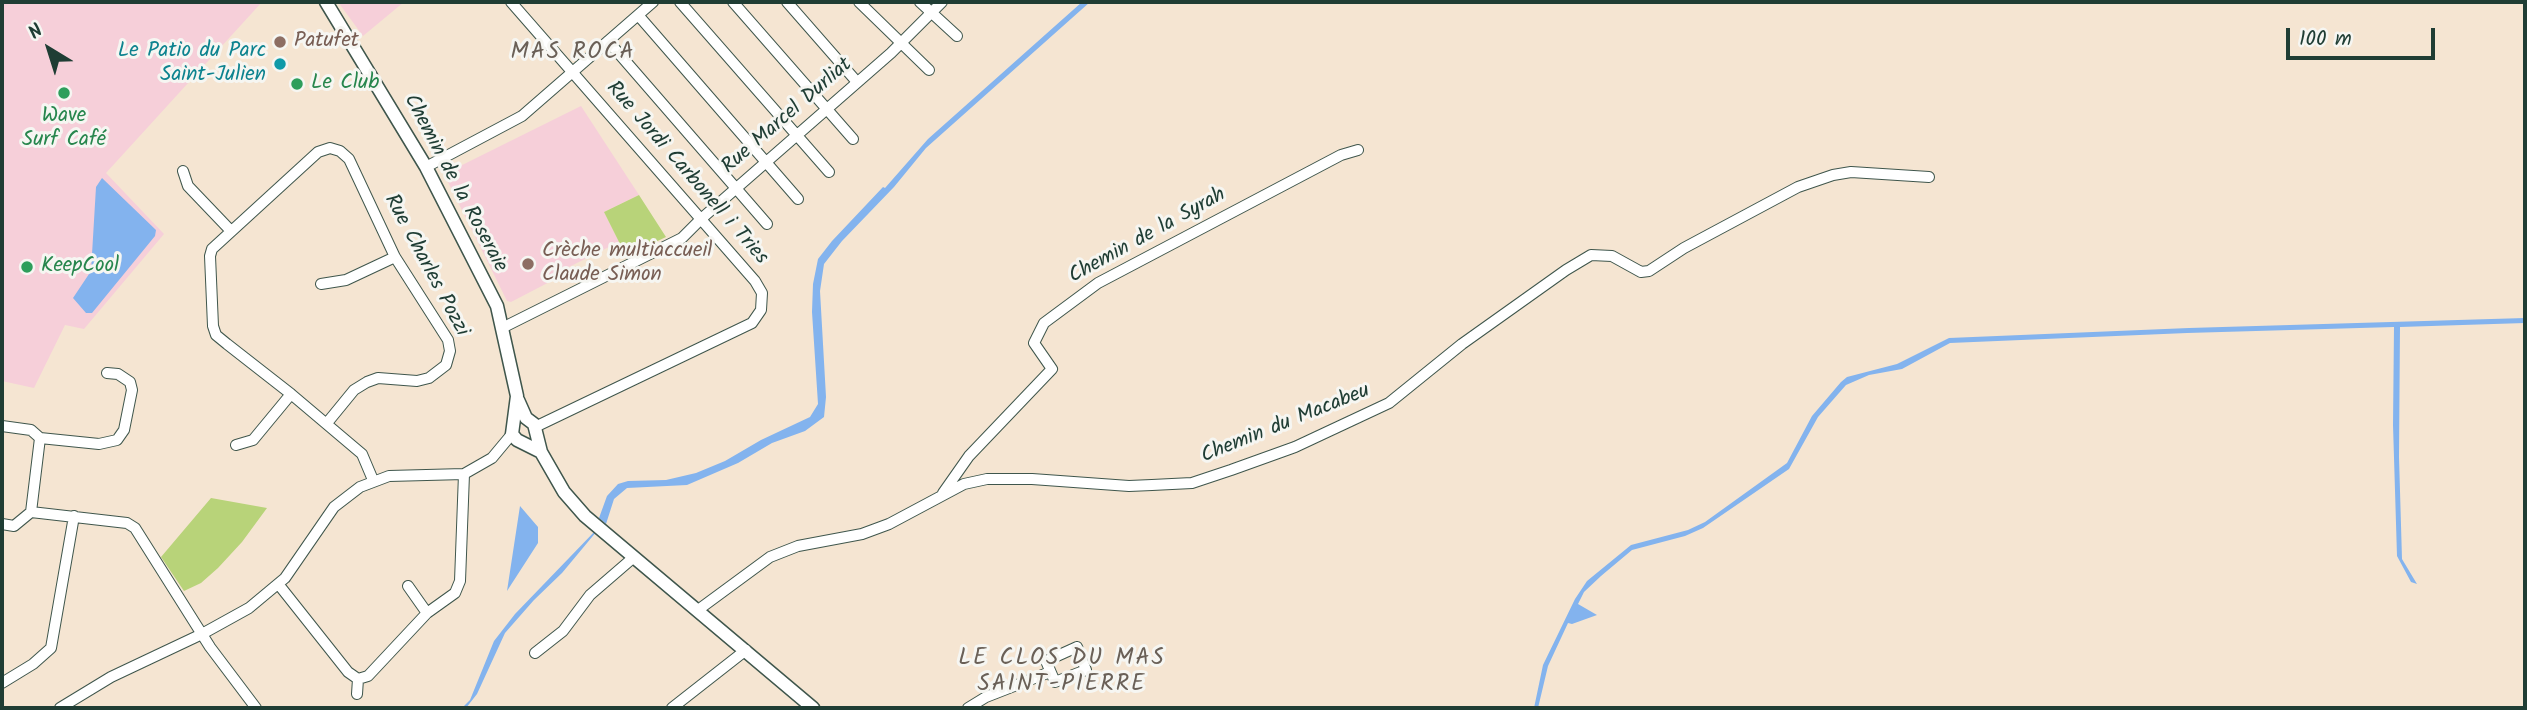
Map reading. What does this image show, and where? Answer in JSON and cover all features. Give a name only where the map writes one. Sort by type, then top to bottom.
[{"type":"street","name":"Chemin de la Roseraie","points":[[326,2],[426,167],[497,306],[524,431],[541,452],[564,492],[585,516],[813,708]]},
{"type":"street","name":"Rue Jordi Carbonell i Tries","points":[[511,2],[755,281],[762,293],[761,310],[752,323],[524,431]]},
{"type":"street","points":[[426,167],[522,116],[653,2]]},
{"type":"street","points":[[680,2],[829,172]]},
{"type":"street","points":[[733,2],[853,139]]},
{"type":"street","points":[[787,2],[857,82]]},
{"type":"street","points":[[859,2],[929,70]]},
{"type":"street","points":[[920,2],[957,36]]},
{"type":"street","name":"Rue Marcel Durliat","points":[[502,328],[682,238],[901,43],[942,2]]},
{"type":"street","points":[[638,15],[798,199]]},
{"type":"street","points":[[608,41],[767,224]]},
{"type":"street","name":"Rue Charles Pozzi","points":[[327,423],[355,390],[367,382],[378,378],[418,381],[429,378],[446,365],[450,351],[448,340],[395,257],[349,159],[340,151],[330,148],[318,152],[212,248],[210,256],[213,326],[216,335],[362,454],[373,480]]},
{"type":"street","name":"Chemin de la Syrah","points":[[943,494],[969,456],[1052,369],[1034,343],[1044,323],[1074,299],[1109,277],[1341,155],[1358,150]]},
{"type":"street","points":[[183,171],[188,186],[231,231]]},
{"type":"street","name":"Chemin du Macabeu","points":[[698,610],[771,557],[798,546],[862,534],[889,524],[964,484],[987,479],[1031,479],[1129,486],[1192,483],[1295,447],[1390,403],[1462,344],[1591,255],[1612,256],[1635,270],[1649,271],[1684,248],[1787,193],[1833,175],[1851,172],[1929,177]]},
{"type":"street","points":[[321,284],[346,281],[395,257]]},
{"type":"street","points":[[2,426],[31,430],[40,438],[99,444],[117,440],[124,430],[132,390],[130,382],[118,374],[107,373]]},
{"type":"street","points":[[236,445],[253,440],[291,394]]},
{"type":"street","points":[[60,708],[111,677],[202,634],[249,608],[279,584],[334,507],[360,487],[389,475],[464,474],[492,458],[524,431]]},
{"type":"street","points":[[2,524],[14,526],[31,512],[40,438]]},
{"type":"street","points":[[358,679],[368,676],[427,613],[455,593],[460,581],[464,474]]},
{"type":"street","points":[[31,512],[127,523],[135,528],[202,634],[256,708]]},
{"type":"street","points":[[4,682],[33,664],[51,648],[74,516]]},
{"type":"street","points":[[535,653],[563,631],[590,595],[634,556]]},
{"type":"street","points":[[279,584],[348,672],[358,679]]},
{"type":"street","points":[[408,586],[427,613]]},
{"type":"street","points":[[672,708],[746,650]]},
{"type":"street","points":[[968,708],[986,697],[1050,672]]},
{"type":"street","points":[[357,694],[358,679]]},
{"type":"shaded area","points":[[2,2],[262,2],[106,173],[164,234],[84,329],[65,325],[34,388],[2,381]]},
{"type":"shaded area","points":[[338,2],[404,2],[363,36]]},
{"type":"shaded area","points":[[581,106],[639,195],[604,212],[619,242],[561,271],[561,276],[511,302],[507,301],[444,174]]},
{"type":"green space","points":[[639,195],[666,237],[626,256],[604,212]]},
{"type":"green space","points":[[211,498],[267,508],[242,542],[218,568],[201,583],[184,591],[161,557]]},
{"type":"water","points":[[1082,2],[1090,2],[926,148],[824,264],[820,291],[826,397],[824,417],[805,431],[772,443],[738,463],[687,485],[627,488],[614,499],[606,524],[599,518],[607,496],[618,484],[628,481],[666,480],[696,473],[810,417],[818,404],[812,312],[813,284],[818,259],[928,139]]},
{"type":"water","points":[[102,178],[156,230],[155,236],[92,313],[86,313],[73,298],[91,271],[96,187]]},
{"type":"water","points":[[2525,318],[2525,323],[2400,327],[2399,457],[2402,559],[2417,584],[2411,582],[2397,556],[2393,425],[2394,327],[1950,343],[1902,369],[1869,375],[1846,385],[1818,417],[1789,469],[1703,528],[1685,536],[1632,550],[1601,576],[1584,592],[1578,604],[1597,615],[1568,623],[1548,666],[1538,708],[1534,708],[1543,665],[1575,599],[1587,581],[1631,545],[1688,530],[1705,522],[1787,463],[1812,416],[1847,377],[1897,364],[1949,338]]},
{"type":"water","points":[[520,506],[538,527],[538,543],[507,591]]},
{"type":"water","points":[[596,530],[562,573],[505,633],[477,694],[466,708],[462,708],[470,700],[494,641],[515,614]]},
{"type":"place","name":"Patufet","points":[[280,42]]},
{"type":"place","name":"Le Patio du Parc Saint-Julien","points":[[280,64]]},
{"type":"place","name":"Le Club","points":[[297,84]]},
{"type":"place","name":"Wave Surf Café","points":[[64,93]]},
{"type":"place","name":"Crèche multiaccueil Claude Simon","points":[[528,264]]},
{"type":"place","name":"KeepCool","points":[[27,267]]},
{"type":"district","name":"MAS ROCA","points":[[573,54]]},
{"type":"district","name":"LE CLOS DU MAS SAINT-PIERRE","points":[[1062,673]]}]
